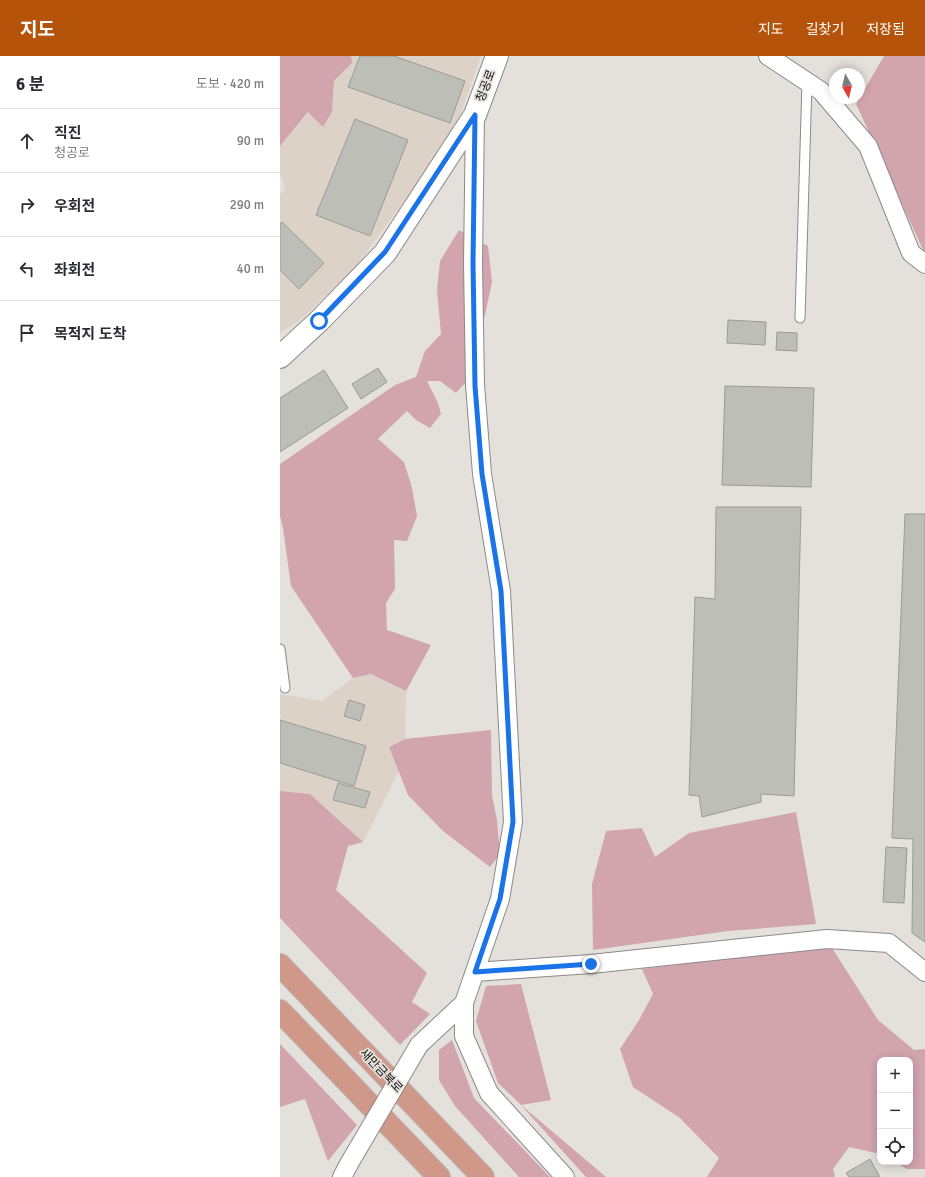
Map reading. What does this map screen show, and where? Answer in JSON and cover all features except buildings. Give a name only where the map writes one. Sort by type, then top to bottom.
[{"type":"highway","name":"새만금북로","points":[[280,965],[482,1177]]},
{"type":"highway","points":[[280,1010],[439,1177]]},
{"type":"street","name":"청공로","points":[[280,357],[319,321],[385,252],[475,115],[497,56]]},
{"type":"street","points":[[768,56],[821,91],[868,146],[911,253],[925,264]]},
{"type":"street","points":[[475,115],[473,263],[475,386],[482,474],[501,591],[513,822],[500,899],[464,1003],[464,1036],[489,1093],[565,1177]]},
{"type":"street","points":[[475,972],[591,964],[827,939],[889,943],[925,972]]},
{"type":"street","points":[[346,1170],[419,1045],[464,1003]]},
{"type":"lane","points":[[800,318],[808,82]]},
{"type":"lane","points":[[280,649],[285,688]]},
{"type":"shaded area","points":[[280,56],[351,56],[352,63],[334,81],[332,112],[323,127],[308,112],[280,146]]},
{"type":"shaded area","points":[[351,56],[481,56],[454,133],[355,268],[300,320],[280,333],[280,195],[285,188],[280,173],[280,146],[309,112],[323,126],[332,112],[334,81],[351,63]]},
{"type":"shaded area","points":[[884,56],[925,56],[925,254],[856,104],[865,104],[865,89]]},
{"type":"shaded area","points":[[459,230],[488,246],[492,282],[485,315],[467,381],[456,393],[440,381],[427,381],[438,403],[441,414],[430,428],[416,420],[407,411],[378,439],[404,462],[412,488],[417,516],[407,541],[394,540],[395,589],[386,603],[387,630],[431,645],[406,691],[371,674],[353,678],[291,586],[280,516],[280,464],[395,385],[416,377],[425,351],[441,334],[437,290],[440,261]]},
{"type":"shaded area","points":[[371,674],[406,691],[405,739],[389,747],[399,771],[363,842],[310,794],[280,791],[280,694],[322,701],[353,678]]},
{"type":"shaded area","points":[[491,730],[492,795],[497,820],[500,854],[490,867],[443,831],[408,795],[389,747],[405,739]]},
{"type":"shaded area","points":[[280,791],[310,794],[363,842],[348,846],[336,890],[427,973],[412,1002],[430,1014],[400,1045],[280,918]]},
{"type":"shaded area","points":[[796,812],[816,924],[728,931],[593,950],[592,884],[606,831],[642,828],[655,857],[689,833]]},
{"type":"shaded area","points":[[830,945],[878,1020],[914,1050],[925,1049],[925,1169],[907,1169],[900,1165],[913,1165],[913,1057],[877,1057],[877,1153],[849,1147],[833,1169],[835,1177],[707,1177],[719,1158],[680,1118],[633,1087],[620,1049],[639,1020],[653,994],[642,969]]},
{"type":"shaded area","points":[[521,984],[551,1100],[521,1105],[606,1177],[586,1177],[520,1104],[498,1083],[476,1021],[486,986]]},
{"type":"shaded area","points":[[452,1040],[474,1098],[550,1177],[519,1177],[455,1106],[439,1080],[439,1050]]},
{"type":"shaded area","points":[[280,1044],[357,1125],[328,1161],[305,1099],[280,1107]]},
{"type":"route","points":[[319,321],[385,252],[475,115],[473,263],[475,386],[482,474],[501,591],[513,822],[500,899],[475,972],[591,964]]}]
